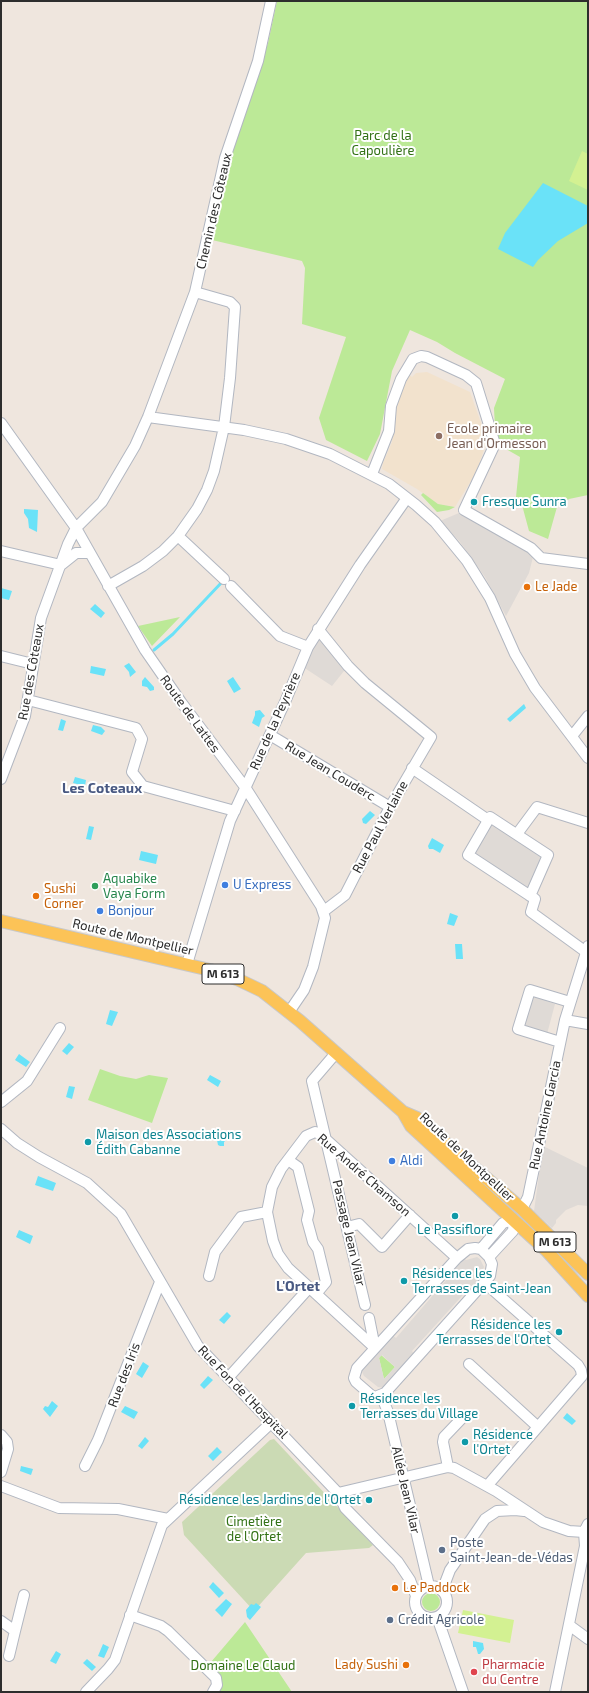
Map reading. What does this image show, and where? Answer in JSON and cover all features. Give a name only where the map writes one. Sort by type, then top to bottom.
[{"type":"main road","name":"Route de Montpellier","points":[[1,921],[187,964],[237,979],[262,991],[289,1012],[403,1112],[416,1118],[522,1209],[588,1274]]},
{"type":"main road","name":"Route de Montpellier","points":[[403,1112],[411,1126],[546,1250],[588,1296]]},
{"type":"main road","name":"Route de Montpellier","points":[[514,1220],[522,1209]]},
{"type":"street","name":"Chemin des Côteaux","points":[[148,418],[195,292],[225,158],[258,61],[271,1]]},
{"type":"street","points":[[108,586],[143,566],[163,551],[178,536],[197,509],[207,490],[214,471],[224,427],[230,378],[235,307],[230,302],[195,292]]},
{"type":"street","points":[[372,474],[389,430],[391,406],[401,379],[413,359],[421,356],[428,357],[466,375],[476,383],[493,437],[494,446],[464,510],[531,548],[541,558],[588,564]]},
{"type":"street","points":[[148,418],[224,427],[286,440],[330,454],[372,474],[389,484],[435,522],[467,561],[490,598],[515,654],[535,688],[588,758]]},
{"type":"street","name":"Rue des Côteaux","points":[[1,779],[25,716],[41,618],[68,544],[76,528],[102,502],[135,446],[148,418]]},
{"type":"street","name":"Route de Lattes","points":[[1,423],[76,528],[145,650],[181,702],[245,787],[324,911]]},
{"type":"street","name":"Rue de la Peyrière","points":[[187,964],[235,810],[270,735],[308,647],[318,629],[407,498]]},
{"type":"street","points":[[178,536],[227,582],[280,636],[308,647]]},
{"type":"street","points":[[1,551],[61,565],[76,553],[90,553]]},
{"type":"street","name":"Rue Paul Verlaine","points":[[318,629],[348,666],[365,683],[431,737],[390,808],[345,895],[324,911]]},
{"type":"street","points":[[1,656],[33,664]]},
{"type":"street","points":[[28,700],[136,728],[142,739],[132,772],[143,786],[235,810]]},
{"type":"street","points":[[572,736],[588,716]]},
{"type":"street","name":"Rue Jean Couderc","points":[[270,735],[390,808]]},
{"type":"street","points":[[412,768],[488,820]]},
{"type":"street","points":[[517,834],[537,806],[588,823]]},
{"type":"street","points":[[530,896],[548,855],[490,817],[468,855],[530,897],[535,899],[531,912],[587,949]]},
{"type":"street","points":[[289,1012],[304,990],[313,967],[325,918],[324,911]]},
{"type":"street","name":"Rue Antoine Garcia","points":[[522,1209],[528,1197],[565,1020],[587,949]]},
{"type":"street","points":[[560,1042],[518,1029],[530,990],[570,1002]]},
{"type":"street","points":[[565,1020],[588,1024]]},
{"type":"street","points":[[1,1102],[27,1081],[60,1028]]},
{"type":"street","name":"Passage Jean Vilar","points":[[336,1053],[312,1081],[328,1141],[365,1305]]},
{"type":"street","name":"Rue Fon de l'Hospital","points":[[1,1129],[17,1143],[39,1157],[87,1183],[121,1214],[198,1346],[338,1492],[345,1508],[398,1562],[410,1580],[416,1596]]},
{"type":"street","name":"Rue André Chamson","points":[[376,1348],[288,1268],[278,1254],[269,1226],[267,1212],[272,1187],[288,1160],[310,1133],[315,1132],[320,1134],[457,1258]]},
{"type":"street","points":[[228,1378],[313,1291],[326,1282],[318,1249],[313,1242],[307,1220],[309,1211],[298,1167],[288,1160]]},
{"type":"street","points":[[209,1276],[215,1252],[241,1217],[267,1212]]},
{"type":"street","points":[[347,1227],[359,1224],[382,1247],[410,1215]]},
{"type":"street","points":[[481,1249],[503,1223],[514,1220],[513,1232],[490,1257]]},
{"type":"street","points":[[468,1249],[481,1249],[490,1257],[492,1271],[486,1283],[381,1395],[371,1396],[356,1382],[354,1378],[357,1368],[457,1258],[468,1249]]},
{"type":"street","name":"Rue des Iris","points":[[85,1466],[98,1440],[160,1282]]},
{"type":"street","points":[[486,1283],[581,1370],[582,1376],[487,1486]]},
{"type":"street","points":[[369,1318],[376,1348]]},
{"type":"street","points":[[469,1364],[538,1427]]},
{"type":"street","name":"Allée Jean Vilar","points":[[381,1395],[388,1412],[429,1586]]},
{"type":"street","points":[[448,1467],[443,1442],[444,1437],[464,1416]]},
{"type":"street","points":[[86,1692],[115,1660],[162,1525],[271,1423]]},
{"type":"street","points":[[1,1435],[7,1442],[8,1449],[1,1472]]},
{"type":"street","points":[[338,1492],[448,1467],[461,1471],[547,1524],[569,1531],[586,1528],[585,1546],[555,1692]]},
{"type":"street","points":[[1,1486],[59,1508],[118,1510],[168,1519]]},
{"type":"street","points":[[497,1511],[503,1496]]},
{"type":"street","points":[[442,1591],[450,1570],[485,1519],[497,1511],[515,1510],[526,1512]]},
{"type":"street","points":[[429,1586],[438,1588],[442,1591],[446,1598],[446,1607],[437,1617],[428,1617],[420,1613],[416,1605],[416,1596],[423,1588],[429,1586]]},
{"type":"street","points":[[10,1656],[24,1595]]},
{"type":"street","points":[[130,1615],[161,1626],[168,1631],[216,1678],[218,1685],[213,1692]]},
{"type":"street","points":[[437,1617],[463,1692]]},
{"type":"street","points":[[1,1620],[15,1631]]},
{"type":"street","points":[[569,1625],[586,1635]]},
{"type":"shaded area","name":"Ecole primaire Jean d'Ormesson","points":[[427,372],[470,392],[487,440],[477,471],[455,507],[438,504],[417,489],[382,469],[392,442],[395,412],[400,389],[408,374],[412,377],[416,373]]},
{"type":"shaded area","points":[[459,513],[464,514],[528,551],[533,557],[529,573],[506,616],[485,577],[460,542],[440,521]]},
{"type":"shaded area","points":[[318,629],[348,666],[332,686],[300,665]]},
{"type":"shaded area","points":[[490,817],[547,858],[530,896],[469,856]]},
{"type":"shaded area","points":[[534,996],[555,1004],[547,1034],[523,1027]]},
{"type":"shaded area","points":[[543,1146],[588,1168],[588,1206],[578,1205],[566,1210],[556,1220],[556,1223],[552,1228],[534,1211]]},
{"type":"shaded area","points":[[462,1256],[466,1260],[477,1257],[480,1259],[484,1267],[481,1273],[485,1276],[474,1288],[471,1286],[412,1351],[414,1354],[384,1388],[378,1387],[364,1376],[361,1370],[392,1335],[396,1338],[454,1271],[452,1268]],"holes":[[[382,1355],[395,1367],[384,1379],[379,1358]]]},
{"type":"green space","name":"Parc de la Capoulière","points":[[277,1],[588,1],[588,495],[569,499],[557,507],[548,539],[529,531],[522,505],[516,497],[520,457],[499,445],[495,429],[494,408],[505,379],[437,342],[410,330],[392,371],[380,434],[367,461],[326,440],[319,418],[346,337],[302,324],[305,268],[302,261],[212,240],[230,156],[268,43]]},
{"type":"green space","points":[[582,151],[588,154],[588,190],[569,181]]},
{"type":"green space","points":[[423,493],[438,504],[455,507],[449,510],[437,512],[421,495]]},
{"type":"green space","points":[[180,617],[152,646],[138,626]]},
{"type":"green space","points":[[100,1069],[120,1076],[136,1079],[149,1075],[168,1078],[152,1123],[88,1100]]},
{"type":"green space","points":[[381,1355],[395,1367],[384,1379],[379,1358]]},
{"type":"green space","name":"Cimetière de l'Ortet","points":[[274,1439],[373,1545],[369,1548],[306,1553],[254,1611],[184,1535],[182,1522],[270,1440]]},
{"type":"green space","points":[[431,1593],[437,1596],[440,1602],[437,1608],[431,1611],[425,1608],[422,1602],[425,1596]]},
{"type":"green space","points":[[463,1610],[514,1620],[510,1643],[458,1633]]},
{"type":"green space","name":"Domaine Le Claud","points":[[245,1622],[292,1692],[217,1692],[219,1677],[211,1662]]},
{"type":"water","points":[[543,183],[588,206],[588,223],[558,241],[538,260],[533,267],[498,249],[505,233]]},
{"type":"water","points":[[24,509],[38,510],[37,532],[29,528],[28,519],[24,513]]},
{"type":"water","points":[[1,588],[12,591],[9,600],[1,598]]},
{"type":"water","points":[[95,604],[105,613],[101,618],[90,609]]},
{"type":"water","points":[[129,663],[136,672],[130,677],[129,672],[124,666]]},
{"type":"water","points":[[91,666],[106,669],[104,676],[90,673]]},
{"type":"water","points":[[145,677],[154,687],[154,690],[150,691],[147,687],[142,686],[142,681]]},
{"type":"water","points":[[233,677],[241,689],[234,693],[227,681]]},
{"type":"water","points":[[524,704],[526,708],[510,722],[507,719]]},
{"type":"water","points":[[260,710],[265,716],[262,718],[259,727],[252,723],[255,711]]},
{"type":"water","points":[[61,719],[66,721],[63,731],[58,730]]},
{"type":"water","points":[[93,725],[101,727],[105,731],[102,735],[91,731]]},
{"type":"water","points":[[75,777],[86,780],[85,786],[73,783]]},
{"type":"water","points":[[370,811],[375,815],[366,824],[363,823],[362,819]]},
{"type":"water","points":[[89,826],[94,827],[91,840],[86,839]]},
{"type":"water","points":[[432,838],[444,845],[440,853],[433,849],[429,849],[428,846]]},
{"type":"water","points":[[141,851],[158,855],[156,864],[139,860]]},
{"type":"water","points":[[450,913],[458,916],[454,926],[447,924]]},
{"type":"water","points":[[455,944],[462,944],[463,959],[456,959]]},
{"type":"water","points":[[110,1010],[118,1012],[112,1026],[106,1024]]},
{"type":"water","points":[[69,1043],[74,1047],[67,1055],[62,1051]]},
{"type":"water","points":[[19,1054],[30,1062],[26,1067],[15,1060]]},
{"type":"water","points":[[210,1075],[221,1081],[218,1087],[207,1080]]},
{"type":"water","points":[[69,1086],[75,1087],[72,1099],[66,1097]]},
{"type":"water","points":[[225,1133],[229,1138],[224,1142],[224,1146],[220,1146],[218,1145],[217,1140]]},
{"type":"water","points":[[38,1176],[56,1183],[53,1191],[35,1185]]},
{"type":"water","points":[[19,1230],[33,1236],[30,1244],[16,1237]]},
{"type":"water","points":[[227,1312],[231,1316],[224,1324],[219,1320]]},
{"type":"water","points":[[143,1362],[149,1366],[142,1378],[136,1374]]},
{"type":"water","points":[[208,1376],[213,1380],[204,1389],[200,1385]]},
{"type":"water","points":[[52,1401],[58,1406],[50,1417],[43,1409],[45,1406],[48,1407]]},
{"type":"water","points":[[125,1406],[138,1412],[134,1419],[121,1412]]},
{"type":"water","points":[[567,1413],[576,1421],[572,1425],[563,1418]]},
{"type":"water","points":[[145,1437],[149,1441],[142,1449],[138,1446]]},
{"type":"water","points":[[217,1447],[222,1452],[213,1461],[208,1456]]},
{"type":"water","points":[[21,1466],[33,1469],[31,1475],[20,1471]]},
{"type":"water","points":[[213,1582],[224,1593],[219,1598],[209,1587]]},
{"type":"water","points":[[226,1599],[232,1604],[222,1617],[215,1610]]},
{"type":"water","points":[[256,1603],[261,1607],[250,1620],[247,1617],[246,1610],[251,1604],[254,1605]]},
{"type":"water","points":[[473,1641],[483,1643],[484,1649],[480,1654],[478,1654],[476,1647],[473,1647]]},
{"type":"water","points":[[103,1644],[109,1647],[104,1658],[98,1656]]},
{"type":"water","points":[[56,1651],[61,1654],[56,1664],[50,1661]]},
{"type":"water","points":[[87,1659],[96,1667],[92,1671],[83,1663]]},
{"type":"waterway","points":[[154,650],[173,634],[222,582]]},
{"type":"place","name":"Ecole primaire Jean d'Ormesson","points":[[439,436]]},
{"type":"place","name":"Fresque Sunra","points":[[474,502]]},
{"type":"place","name":"Le Jade","points":[[527,587]]},
{"type":"place","name":"U Express","points":[[225,885]]},
{"type":"place","name":"Aquabike Vaya Form","points":[[95,886]]},
{"type":"place","name":"Sushi Corner","points":[[36,896]]},
{"type":"place","name":"Bonjour","points":[[100,911]]},
{"type":"place","name":"Maison des Associations Édith Cabanne","points":[[88,1142]]},
{"type":"place","name":"Aldi","points":[[392,1161]]},
{"type":"place","name":"Le Passiflore","points":[[455,1216]]},
{"type":"place","name":"Résidence les Terrasses de Saint-Jean","points":[[404,1281]]},
{"type":"place","name":"Résidence les Terrasses de l'Ortet","points":[[559,1332]]},
{"type":"place","name":"Résidence les Terrasses du Village","points":[[352,1406]]},
{"type":"place","name":"Résidence l'Ortet","points":[[465,1442]]},
{"type":"place","name":"Résidence les Jardins de l'Ortet","points":[[369,1500]]},
{"type":"place","name":"Poste Saint-Jean-de-Védas","points":[[442,1550]]},
{"type":"place","name":"Le Paddock","points":[[395,1588]]},
{"type":"place","name":"Crédit Agricole","points":[[390,1620]]},
{"type":"place","name":"Lady Sushi","points":[[406,1665]]},
{"type":"place","name":"Pharmacie du Centre","points":[[474,1672]]},
{"type":"district","name":"Les Coteaux","points":[[102,788]]},
{"type":"district","name":"L'Ortet","points":[[298,1286]]}]
